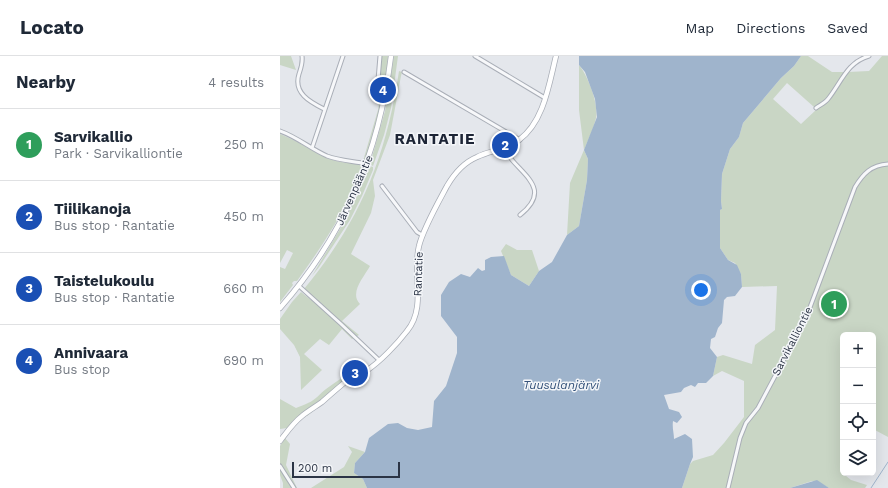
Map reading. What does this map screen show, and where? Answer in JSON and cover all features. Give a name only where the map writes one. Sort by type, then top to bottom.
[{"type":"street","points":[[302,56],[303,64],[298,76],[297,84],[299,91],[313,103],[324,109]]},
{"type":"street","points":[[312,148],[343,56]]},
{"type":"street","points":[[377,92],[380,56]]},
{"type":"street","name":"Järvenpääntie","points":[[280,308],[298,286],[336,230],[349,205],[367,164],[382,111],[391,56]]},
{"type":"street","points":[[475,56],[544,98]]},
{"type":"street","name":"Rantatie","points":[[280,441],[301,416],[320,404],[349,379],[366,370],[379,360],[407,331],[416,315],[417,256],[419,245],[422,235],[442,196],[456,174],[466,164],[478,156],[504,149],[520,140],[530,129],[538,117],[556,56]]},
{"type":"street","points":[[816,108],[821,103],[827,101],[856,60],[868,56]]},
{"type":"street","points":[[404,72],[520,140]]},
{"type":"street","points":[[280,131],[326,156],[367,164]]},
{"type":"street","points":[[504,149],[507,155],[532,182],[536,194],[525,211],[520,215]]},
{"type":"street","name":"Sarvikalliontie","points":[[728,488],[740,438],[746,423],[758,408],[806,318],[848,201],[855,187],[865,173],[878,165],[888,164]]},
{"type":"street","points":[[382,186],[417,232],[422,235]]},
{"type":"street","points":[[298,286],[379,360]]},
{"type":"street","points":[[280,466],[294,488]]},
{"type":"green space","points":[[280,56],[291,56],[296,70],[280,65]]},
{"type":"green space","points":[[381,56],[388,56],[386,75],[382,88],[380,88],[379,85]]},
{"type":"green space","points":[[394,56],[398,56],[391,108],[384,135],[373,166],[370,164],[385,111]]},
{"type":"green space","points":[[801,56],[808,56],[832,72],[845,72],[826,100],[814,107],[787,83],[773,99],[801,124],[827,102],[848,72],[869,71],[882,56],[888,56],[888,437],[876,431],[876,332],[840,332],[840,476],[846,476],[851,480],[867,485],[865,488],[829,488],[812,481],[790,488],[682,488],[690,464],[693,461],[713,455],[744,417],[744,381],[722,371],[713,376],[717,357],[723,355],[752,364],[755,345],[775,330],[777,286],[742,287],[741,274],[735,263],[728,260],[720,248],[722,174],[730,149],[739,137],[743,123],[781,78],[794,66]]},
{"type":"green space","points":[[579,65],[592,90],[596,105],[596,118],[594,126],[584,150],[579,110]]},
{"type":"green space","points":[[399,71],[402,72],[390,135],[373,180],[375,196],[371,213],[351,254],[370,266],[361,280],[357,290],[357,300],[360,304],[342,321],[359,335],[352,339],[342,329],[329,345],[320,339],[304,354],[322,370],[301,390],[300,357],[294,345],[280,329],[280,319],[301,292],[311,300],[311,296],[304,289],[324,264],[341,238],[368,187],[387,132]]},
{"type":"green space","points":[[381,91],[381,107],[379,116],[366,158],[363,161],[378,110]]},
{"type":"green space","points":[[280,134],[329,159],[362,165],[363,167],[350,197],[334,226],[307,267],[297,281],[292,283],[293,285],[280,302],[280,267],[285,269],[293,253],[287,250],[280,263]]},
{"type":"green space","points":[[584,150],[588,159],[587,180],[579,226],[567,235],[570,183]]},
{"type":"green space","points":[[369,166],[373,167],[373,170],[350,220],[312,276],[343,224]]},
{"type":"green space","points":[[506,244],[517,250],[532,250],[539,271],[529,286],[511,275],[501,251]]},
{"type":"green space","points":[[356,370],[361,376],[348,383],[307,416],[303,413],[287,428],[280,429],[280,399],[296,408],[313,400],[344,376]]},
{"type":"green space","points":[[285,438],[290,444],[286,465],[297,488],[283,488],[280,475],[280,446]]},
{"type":"green space","points":[[348,446],[365,452],[355,463],[354,473],[363,479],[367,488],[311,488],[344,467],[352,452]]},
{"type":"water","name":"Tuusulanjärvi","points":[[579,56],[801,56],[794,66],[781,78],[743,123],[739,137],[730,149],[722,174],[720,248],[728,260],[737,265],[741,274],[742,287],[735,296],[727,297],[724,300],[722,323],[718,328],[715,337],[711,339],[710,348],[717,357],[713,376],[706,383],[698,383],[695,387],[691,385],[684,388],[681,392],[664,395],[669,409],[679,412],[682,417],[677,423],[673,421],[674,439],[685,434],[692,439],[693,457],[682,488],[367,488],[363,479],[354,473],[355,463],[365,452],[369,438],[388,424],[398,423],[407,428],[418,430],[432,427],[434,401],[446,386],[457,353],[457,337],[441,316],[441,295],[449,282],[461,274],[470,277],[478,268],[482,271],[485,270],[485,260],[491,257],[504,256],[511,275],[529,286],[539,271],[552,262],[567,235],[579,226],[587,180],[588,159],[584,150],[597,117],[595,99],[585,72],[579,65]]},
{"type":"water","points":[[817,480],[829,488],[790,488]]},
{"type":"waterway","points":[[871,488],[888,462]]},
{"type":"place","name":"Annivaara","points":[[383,90]]},
{"type":"place","name":"Tiilikanoja","points":[[505,145]]},
{"type":"place","name":"Sarvikallio","points":[[834,304]]},
{"type":"place","name":"Taistelukoulu","points":[[355,373]]},
{"type":"district","name":"RANTATIE","points":[[435,139]]}]
